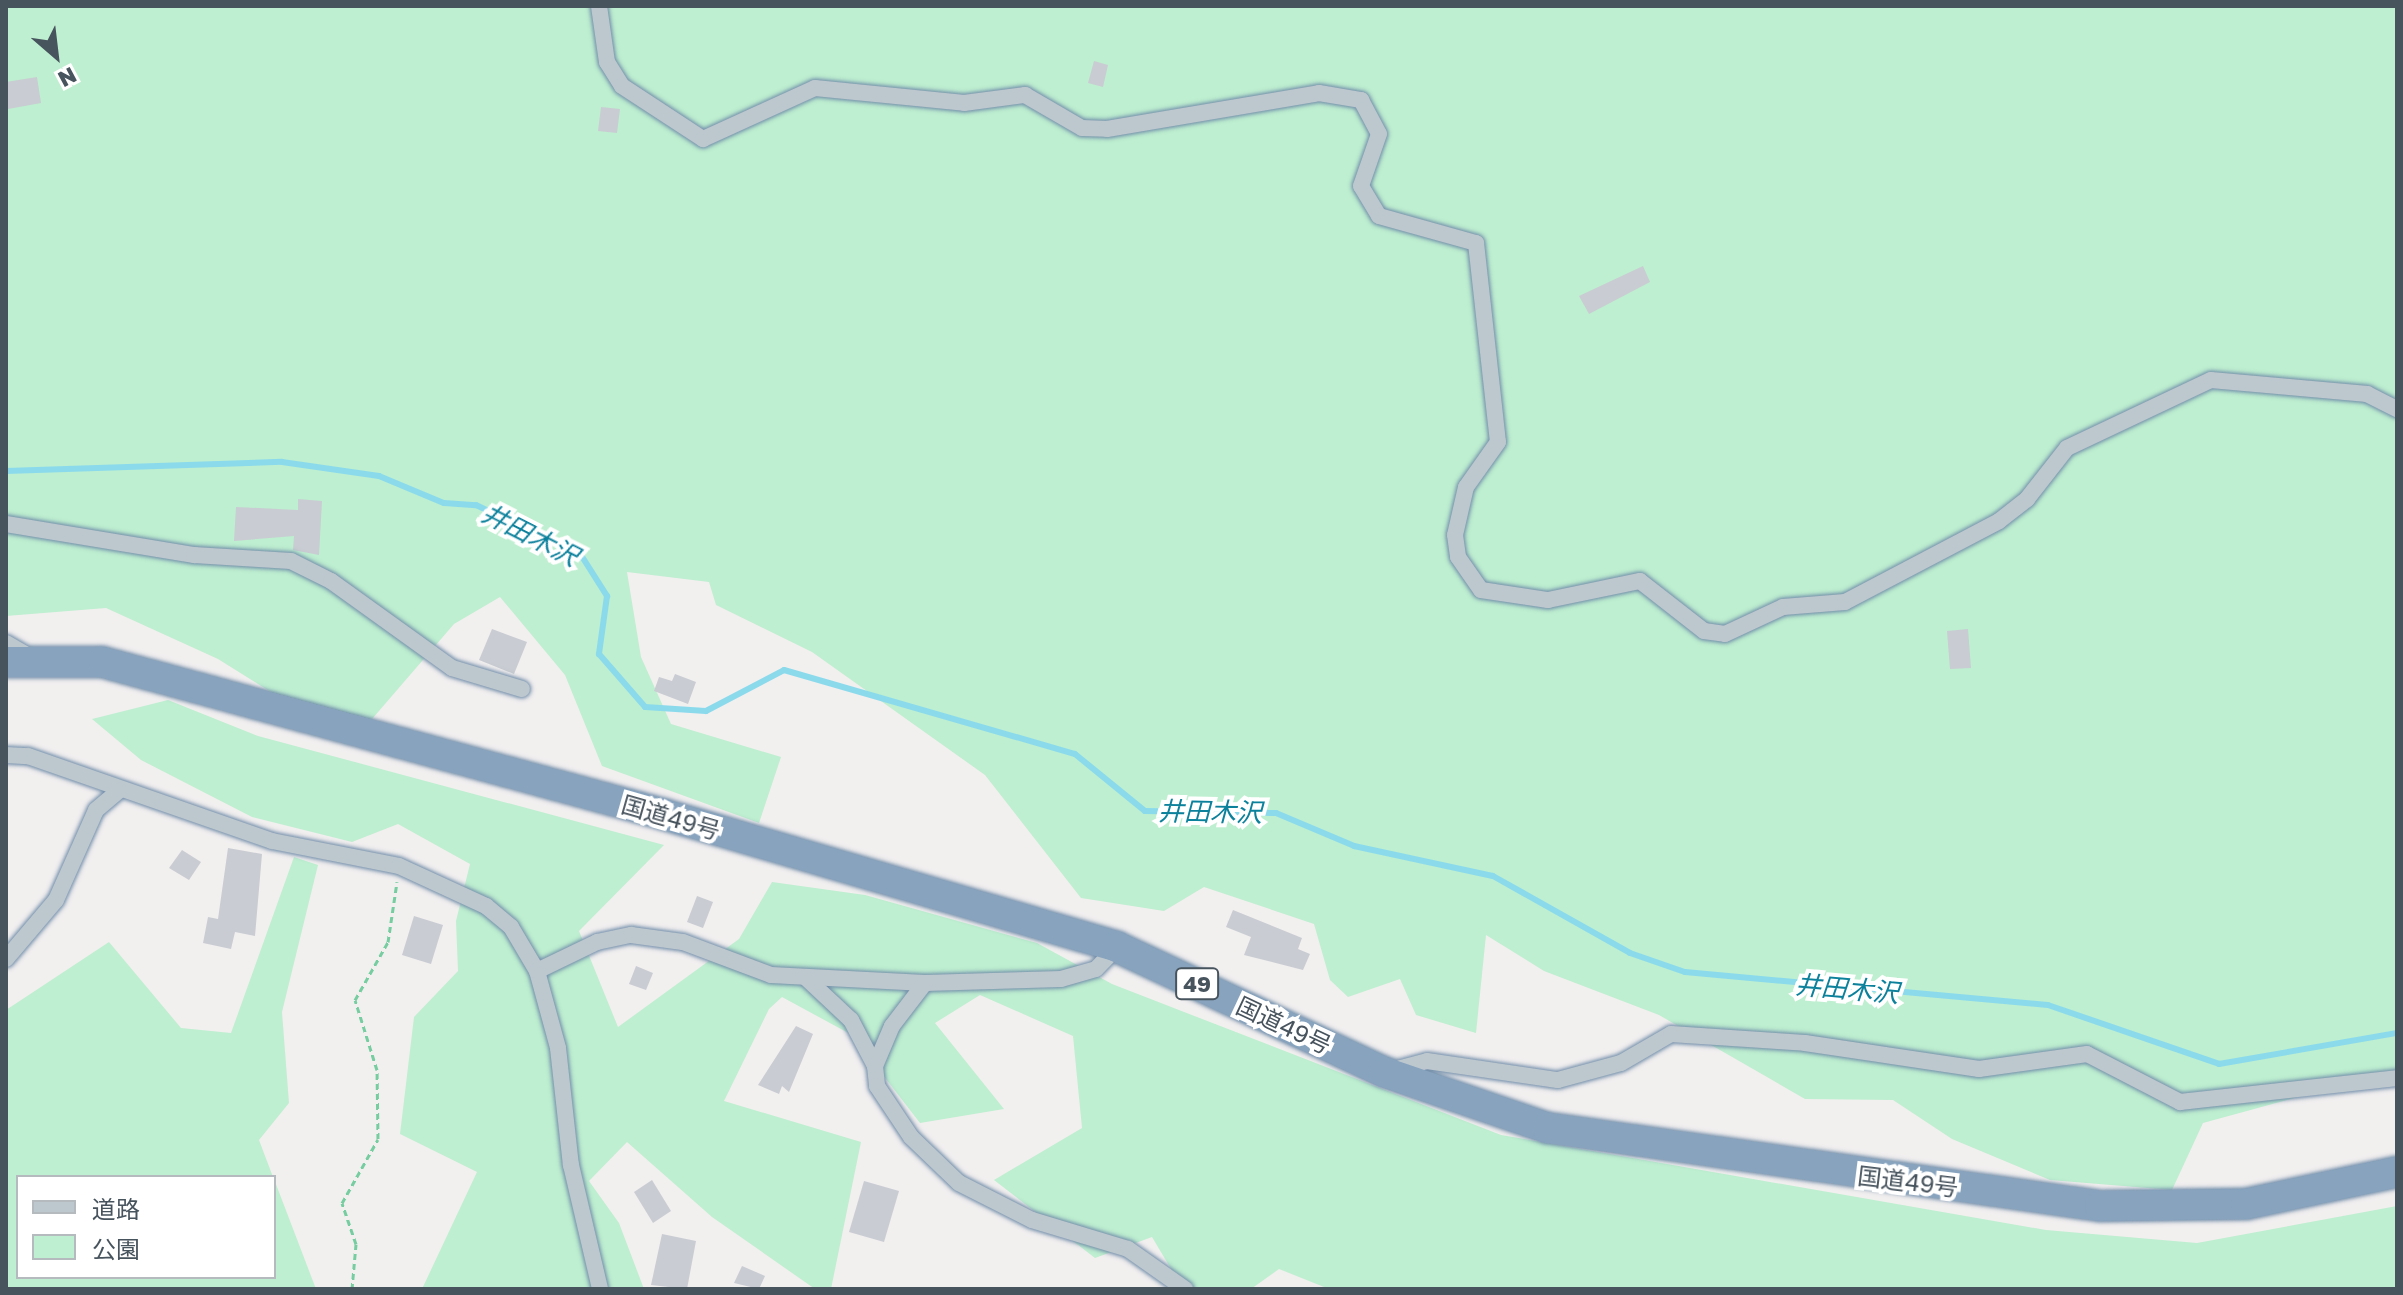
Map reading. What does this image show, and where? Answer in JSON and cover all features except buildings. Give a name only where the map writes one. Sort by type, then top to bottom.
[{"type":"highway","name":"国道49号","points":[[21,661],[116,666],[663,814],[1117,947],[1384,1072],[1548,1128],[2100,1206],[2246,1204],[2397,1172]]},
{"type":"street","points":[[599,6],[607,62],[622,86],[703,139],[815,88],[964,103],[1025,95],[1095,129],[1319,93],[1361,100],[1379,134],[1361,186],[1379,216],[1476,243],[1498,442],[1466,487],[1455,535],[1458,557],[1481,590],[1548,600],[1640,581],[1704,631],[1725,634],[1783,607],[1859,595],[1999,521],[2027,499],[2067,448],[2211,380],[2367,394],[2397,409]]},
{"type":"street","points":[[6,524],[194,555],[291,561],[331,581],[452,668],[522,689]]},
{"type":"street","points":[[6,643],[21,661]]},
{"type":"street","points":[[6,755],[272,841],[399,866],[486,906],[511,927],[537,971],[600,1289]]},
{"type":"street","points":[[6,959],[56,900],[96,810],[119,791]]},
{"type":"street","points":[[537,971],[597,942],[631,935],[683,942],[771,975],[925,983],[1061,979],[1096,969],[1117,947]]},
{"type":"street","points":[[805,977],[851,1020],[875,1066],[877,1086],[911,1137],[959,1183],[1032,1220],[1128,1249],[1185,1289]]},
{"type":"street","points":[[875,1066],[892,1026],[925,983]]},
{"type":"street","points":[[1384,1072],[1427,1061],[1558,1080],[1621,1063],[1671,1034],[1805,1043],[1979,1069],[2087,1054],[2180,1102],[2397,1078]]},
{"type":"path","points":[[352,1289],[356,1244],[342,1203],[378,1139],[377,1070],[355,1000],[388,942],[399,866]]},
{"type":"green space","points":[[6,6],[2397,6],[2397,1070],[2203,1123],[2172,1190],[2050,1180],[1952,1139],[1893,1100],[1805,1099],[1659,1015],[1544,971],[1486,935],[1476,1033],[1416,1015],[1400,979],[1348,997],[1330,980],[1314,924],[1204,887],[1164,911],[1081,898],[985,775],[812,652],[716,605],[709,582],[627,572],[641,657],[671,724],[781,757],[759,823],[602,766],[565,675],[500,597],[454,624],[366,726],[298,709],[218,659],[106,608],[6,616]]},
{"type":"green space","points":[[168,700],[258,736],[664,845],[579,931],[618,1027],[739,939],[772,882],[865,895],[1037,943],[1112,984],[1501,1135],[2046,1230],[2197,1243],[2397,1206],[2397,1289],[1329,1289],[1279,1269],[1251,1289],[1183,1289],[1152,1237],[1095,1258],[994,1180],[1082,1128],[1073,1036],[980,995],[935,1023],[1004,1109],[920,1123],[852,1035],[782,997],[769,1009],[724,1101],[861,1142],[831,1289],[815,1289],[712,1217],[627,1142],[589,1181],[619,1223],[644,1289],[422,1289],[477,1172],[400,1134],[414,1017],[458,971],[456,921],[470,864],[398,824],[352,842],[252,817],[141,760],[92,719]]},
{"type":"green space","points":[[294,857],[318,865],[282,1012],[289,1103],[259,1140],[272,1175],[16,1175],[16,1279],[276,1279],[276,1184],[316,1289],[6,1289],[6,1010],[109,942],[181,1028],[231,1033]]},
{"type":"waterway","name":"井田木沢","points":[[6,471],[282,462],[379,476],[444,503],[476,505],[581,555],[607,596],[599,654],[645,707],[706,711],[784,670],[1075,754],[1145,811],[1276,813],[1354,846],[1493,876],[1630,953],[1685,972],[2048,1005],[2219,1064],[2397,1033]]}]
